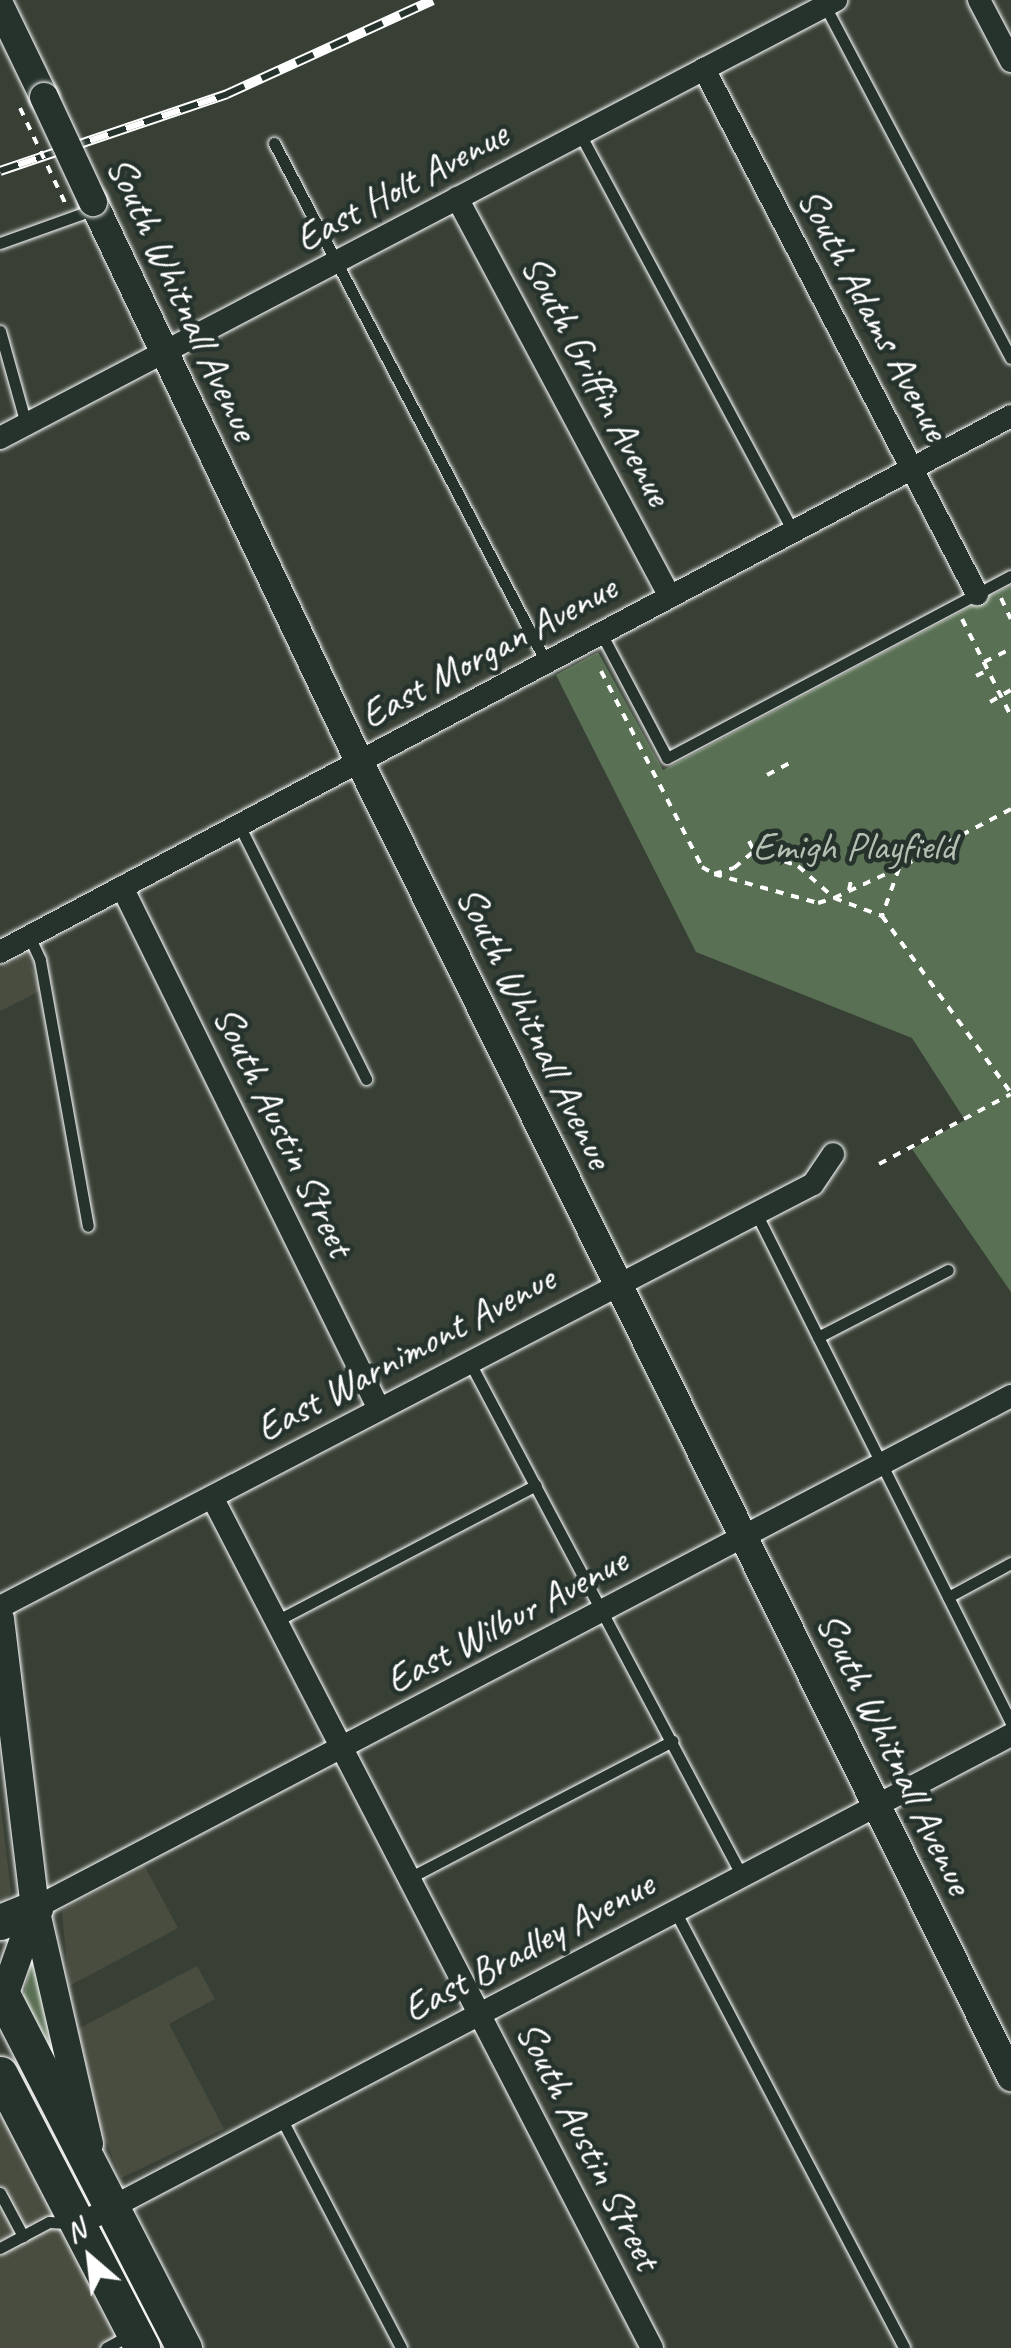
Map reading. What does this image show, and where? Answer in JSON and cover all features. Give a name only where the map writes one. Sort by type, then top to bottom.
[{"type":"main road","points":[[0,1922],[34,1908]]},
{"type":"main road","points":[[1,1998],[97,2204],[127,2343]]},
{"type":"main road","points":[[1,2076],[97,2204],[184,2348]]},
{"type":"street","points":[[979,0],[1011,60]]},
{"type":"street","name":"East Holt Avenue","points":[[0,438],[828,2]]},
{"type":"street","name":"South Whitnall Avenue","points":[[0,6],[32,102],[164,352],[359,761],[1011,2077]]},
{"type":"street","name":"South Adams Avenue","points":[[704,69],[976,595]]},
{"type":"street","name":"South Griffin Avenue","points":[[458,198],[670,597]]},
{"type":"street","name":"East Morgan Avenue","points":[[0,952],[1011,416]]},
{"type":"street","name":"South Austin Street","points":[[122,887],[379,1408]]},
{"type":"street","name":"East Warnimont Avenue","points":[[0,1607],[757,1214],[822,1178],[832,1154]]},
{"type":"street","name":"East Wilbur Avenue","points":[[34,1908],[1011,1396]]},
{"type":"street","name":"South Austin Street","points":[[212,1497],[652,2348]]},
{"type":"street","points":[[0,1619],[34,1908],[97,2204]]},
{"type":"street","name":"East Bradley Avenue","points":[[97,2204],[281,2118],[1011,1735]]},
{"type":"street","points":[[1,1998],[34,1908]]},
{"type":"lane","points":[[828,2],[1011,358]]},
{"type":"lane","points":[[580,134],[793,532]]},
{"type":"lane","points":[[274,144],[546,662]]},
{"type":"lane","points":[[0,243],[86,207]]},
{"type":"lane","points":[[0,331],[26,424]]},
{"type":"lane","points":[[601,633],[668,758],[1011,576]]},
{"type":"lane","points":[[239,825],[366,1079]]},
{"type":"lane","points":[[28,936],[40,960],[88,1226]]},
{"type":"lane","points":[[757,1214],[1011,1723]]},
{"type":"lane","points":[[818,1338],[948,1270]]},
{"type":"lane","points":[[470,1361],[742,1876]]},
{"type":"lane","points":[[276,1620],[536,1485]]},
{"type":"lane","points":[[948,1597],[1011,1564]]},
{"type":"lane","points":[[408,1878],[672,1741]]},
{"type":"lane","points":[[675,1911],[904,2348]]},
{"type":"lane","points":[[281,2118],[400,2348]]},
{"type":"lane","points":[[0,2193],[23,2236]]},
{"type":"lane","points":[[0,2248],[49,2222],[97,2204]]},
{"type":"path","points":[[32,102],[86,207]]},
{"type":"path","points":[[976,595],[1011,619]]},
{"type":"path","points":[[976,595],[984,662],[1011,716]]},
{"type":"path","points":[[984,662],[1011,648]]},
{"type":"path","points":[[976,676],[988,670]]},
{"type":"path","points":[[601,671],[702,868],[714,874],[818,903],[899,868],[1011,807]]},
{"type":"path","points":[[990,702],[1011,690]]},
{"type":"path","points":[[767,775],[793,761]]},
{"type":"path","points":[[922,840],[928,850]]},
{"type":"path","points":[[749,842],[754,851],[798,866],[834,898],[882,916],[1011,1093],[879,1164]]},
{"type":"path","points":[[714,874],[754,851]]},
{"type":"path","points":[[882,916],[899,868]]},
{"type":"path","points":[[850,890],[852,876]]},
{"type":"shaded area","points":[[27,954],[40,991],[0,1011],[0,969]]},
{"type":"shaded area","points":[[0,1801],[11,1892],[0,1909]]},
{"type":"shaded area","points":[[144,1865],[178,1928],[69,1986],[62,1911]]},
{"type":"shaded area","points":[[197,1966],[215,1999],[169,2024],[224,2129],[121,2178],[100,2126],[78,2029]]},
{"type":"shaded area","points":[[0,2111],[126,2348],[0,2348]]},
{"type":"green space","name":"Emigh Playfield","points":[[1011,585],[1011,1292],[912,1149],[965,1120],[912,1038],[696,952],[556,675],[598,652],[663,770]]},
{"type":"green space","points":[[35,1944],[58,2063],[23,1998]]},
{"type":"railway","points":[[0,171],[227,94],[433,0]]}]
